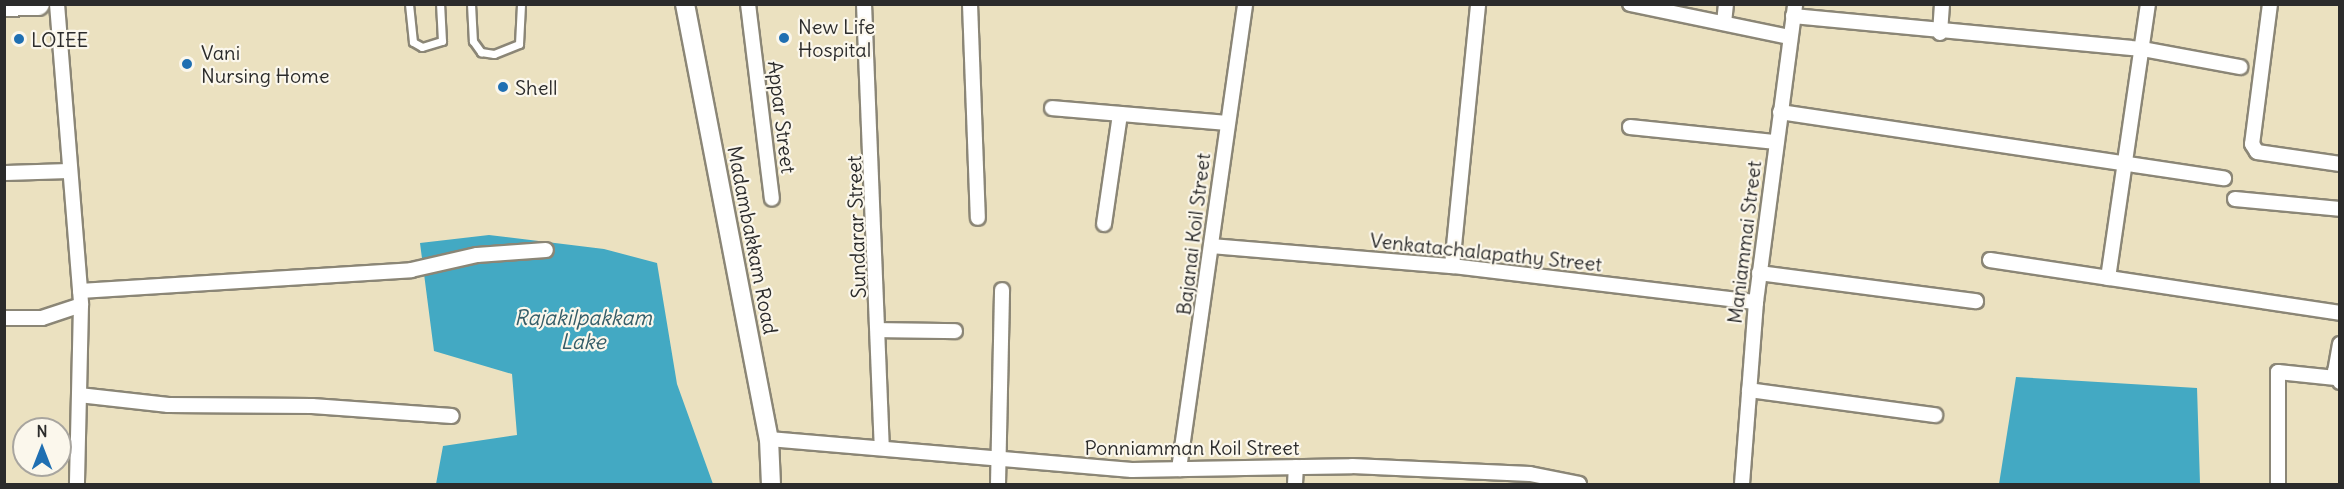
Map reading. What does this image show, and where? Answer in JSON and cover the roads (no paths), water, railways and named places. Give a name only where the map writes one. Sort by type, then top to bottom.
[{"type":"main road","points":[[4,5],[38,4]]},
{"type":"street","points":[[57,4],[81,305],[77,484]]},
{"type":"street","name":"Madambakkam Road","points":[[685,4],[769,439],[771,484]]},
{"type":"street","name":"Appar Street","points":[[748,4],[772,199]]},
{"type":"street","name":"Sundarar Street","points":[[864,4],[882,447]]},
{"type":"street","points":[[970,4],[978,218]]},
{"type":"street","name":"Bajanai Koil Street","points":[[1179,469],[1212,246],[1226,123],[1245,4]]},
{"type":"street","points":[[1452,266],[1478,4]]},
{"type":"street","points":[[1630,4],[1789,37]]},
{"type":"street","points":[[1724,24],[1726,4]]},
{"type":"street","points":[[1940,33],[1942,4]]},
{"type":"street","points":[[2108,278],[2148,4]]},
{"type":"street","points":[[2270,4],[2252,144],[2257,152],[2340,164]]},
{"type":"street","points":[[1794,10],[1940,33],[2142,49],[2240,67]]},
{"type":"street","name":"Maniammai Street","points":[[1742,484],[1759,273],[1794,10]]},
{"type":"street","points":[[1052,108],[1226,123]]},
{"type":"street","points":[[1780,112],[2224,178]]},
{"type":"street","points":[[1104,224],[1120,114]]},
{"type":"street","points":[[1630,127],[1776,142]]},
{"type":"street","points":[[4,173],[70,171]]},
{"type":"street","points":[[2235,199],[2340,209]]},
{"type":"street","name":"Venkatachalapathy Street","points":[[1212,246],[1452,266],[1756,302]]},
{"type":"street","points":[[80,291],[411,270],[477,255],[546,250]]},
{"type":"street","points":[[1990,260],[2340,312]]},
{"type":"street","points":[[1759,273],[1976,301]]},
{"type":"street","points":[[998,484],[1001,459],[1002,290]]},
{"type":"street","points":[[4,318],[42,318],[81,305]]},
{"type":"street","points":[[879,330],[955,331]]},
{"type":"street","points":[[2278,484],[2278,372],[2338,380],[2340,344]]},
{"type":"street","points":[[1749,390],[1935,415]]},
{"type":"street","points":[[79,395],[168,405],[312,406],[453,416]]},
{"type":"street","name":"Ponniamman Koil Street","points":[[769,439],[1132,470],[1296,467],[1579,484]]},
{"type":"street","points":[[1295,484],[1296,467]]},
{"type":"street","points":[[1130,484],[1132,470]]},
{"type":"lane","points":[[409,4],[413,42],[422,47],[442,40],[440,4]]},
{"type":"lane","points":[[471,4],[477,47],[502,54],[516,49],[522,38],[521,4]]},
{"type":"water","name":"Rajakilpakkam Lake","points":[[489,235],[604,249],[657,263],[677,384],[713,484],[436,484],[443,446],[517,435],[512,374],[434,351],[420,243]]},
{"type":"water","points":[[2016,377],[2197,388],[2200,484],[1999,484]]},
{"type":"place","name":"New Life Hospital","points":[[784,38]]},
{"type":"place","name":"LOIEE","points":[[19,39]]},
{"type":"place","name":"Vani Nursing Home","points":[[187,64]]},
{"type":"place","name":"Shell","points":[[503,87]]}]
